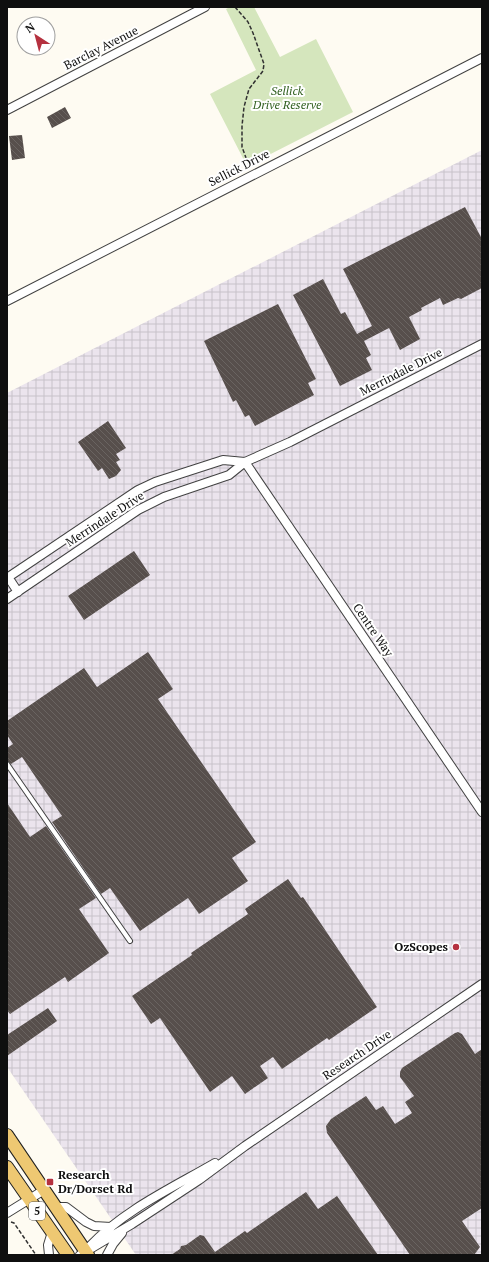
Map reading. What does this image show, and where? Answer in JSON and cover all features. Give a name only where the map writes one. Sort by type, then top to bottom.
[{"type":"main road","name":"5","points":[[7,1135],[56,1207],[85,1254]]},
{"type":"main road","name":"5","points":[[7,1167],[68,1255]]},
{"type":"street","name":"Barclay Avenue","points":[[7,110],[205,7]]},
{"type":"street","name":"Sellick Drive","points":[[7,300],[482,58]]},
{"type":"street","name":"Merrindale Drive","points":[[7,600],[138,510],[164,497],[229,476],[244,462],[290,442],[482,344]]},
{"type":"street","name":"Merrindale Drive","points":[[8,578],[138,490],[155,482],[223,460],[244,462]]},
{"type":"street","name":"Centre Way","points":[[244,462],[482,812]]},
{"type":"street","points":[[8,578],[18,592]]},
{"type":"street","name":"Research Drive","points":[[85,1254],[199,1180],[245,1146],[482,984]]},
{"type":"street","name":"Research Drive","points":[[85,1254],[101,1235],[111,1227],[153,1199],[245,1146]]},
{"type":"street","points":[[7,1213],[44,1190]]},
{"type":"street","points":[[56,1207],[66,1207],[94,1226],[111,1227]]},
{"type":"street","points":[[107,1255],[113,1244],[132,1224]]},
{"type":"street","points":[[49,1255],[48,1245],[52,1232]]},
{"type":"lane","points":[[7,764],[130,941]]},
{"type":"path","points":[[234,7],[248,22],[254,33],[264,64],[263,71],[249,89],[244,107],[242,147],[248,166]]},
{"type":"path","points":[[11,1222],[14,1223],[36,1255]]},
{"type":"shaded area","points":[[482,150],[482,1255],[136,1255],[7,1067],[7,393]]},
{"type":"green space","name":"Sellick Drive Reserve","points":[[230,7],[254,7],[280,57],[316,39],[353,112],[247,166],[210,94],[256,70],[226,9]]},
{"type":"building","points":[[65,107],[71,118],[52,128],[47,117]]},
{"type":"building","points":[[22,135],[25,158],[12,160],[9,136]]},
{"type":"building","points":[[465,207],[482,239],[482,288],[461,299],[458,298],[443,305],[440,298],[421,308],[422,310],[409,317],[420,339],[400,350],[389,328],[364,341],[371,355],[366,358],[372,370],[340,386],[293,295],[323,279],[341,314],[345,312],[357,334],[372,326],[343,269]]},
{"type":"building","points":[[278,304],[316,379],[308,383],[314,395],[255,426],[249,415],[245,417],[236,400],[233,402],[204,341]]},
{"type":"building","points":[[108,421],[126,448],[116,454],[120,460],[116,462],[121,470],[116,476],[109,479],[102,468],[98,471],[78,442]]},
{"type":"building","points":[[134,551],[150,575],[84,620],[68,596]]},
{"type":"building","points":[[148,652],[173,689],[158,699],[256,842],[232,858],[248,881],[199,914],[188,898],[140,931],[110,888],[101,894],[52,822],[62,816],[22,757],[11,764],[7,761],[7,748],[13,744],[7,735],[7,721],[84,668],[97,687]]},
{"type":"building","points":[[7,803],[30,837],[46,826],[96,898],[79,909],[109,953],[68,982],[65,977],[10,1014],[7,1010]]},
{"type":"building","points":[[288,879],[301,898],[303,897],[377,1007],[329,1040],[327,1038],[282,1069],[273,1057],[260,1066],[268,1078],[245,1094],[232,1076],[210,1092],[160,1018],[151,1024],[132,996],[248,914],[245,909]]},
{"type":"building","points":[[48,1008],[57,1021],[7,1056],[7,1035]]},
{"type":"building","points":[[458,1032],[462,1034],[475,1054],[482,1049],[482,1208],[462,1221],[480,1247],[474,1255],[410,1255],[327,1133],[326,1126],[331,1119],[366,1096],[376,1110],[383,1106],[395,1124],[412,1113],[405,1102],[414,1096],[400,1077],[402,1068]]},
{"type":"building","points":[[306,1192],[318,1209],[337,1196],[378,1255],[171,1255],[180,1249],[181,1246],[186,1245],[200,1235],[204,1236],[215,1252],[245,1231],[247,1233]]},
{"type":"place","name":"OzScopes","points":[[456,947]]},
{"type":"place","name":"Research Dr/Dorset Rd","points":[[50,1182]]}]
